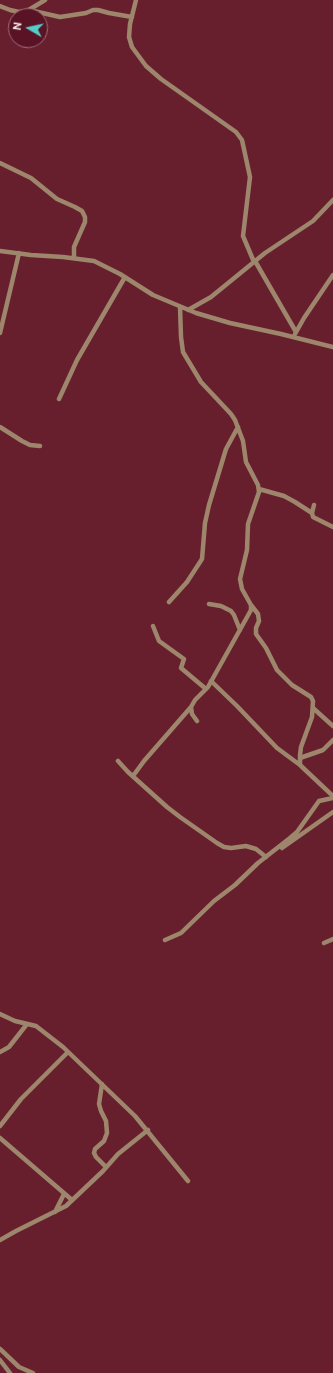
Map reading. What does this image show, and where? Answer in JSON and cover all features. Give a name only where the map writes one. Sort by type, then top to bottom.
[{"type":"street","points":[[32,8],[45,0]]},
{"type":"street","points":[[136,0],[129,36],[132,47],[146,66],[161,79],[236,132],[242,140],[250,177],[243,236],[295,335]]},
{"type":"street","points":[[48,14],[60,17],[98,10],[132,17]]},
{"type":"street","points":[[0,163],[31,178],[57,200],[82,211],[86,217],[74,247],[74,258]]},
{"type":"street","points":[[188,310],[211,297],[255,261],[313,222],[333,200]]},
{"type":"street","points":[[0,251],[94,261],[108,267],[153,295],[188,310],[230,323],[295,335],[333,347]]},
{"type":"street","points":[[0,333],[18,253]]},
{"type":"street","points":[[295,335],[304,318],[333,275]]},
{"type":"street","points":[[59,399],[77,360],[125,277]]},
{"type":"street","points":[[180,307],[183,352],[201,382],[231,414],[243,441],[246,462],[258,485],[259,496],[248,524],[247,550],[240,579],[242,589],[251,606],[258,614],[259,621],[256,628],[256,634],[266,648],[277,670],[292,685],[311,697],[313,701],[313,708],[301,747],[300,766]]},
{"type":"street","points":[[0,427],[30,445],[40,446]]},
{"type":"street","points":[[169,602],[187,582],[202,559],[205,523],[209,505],[226,449],[238,428]]},
{"type":"street","points":[[258,489],[284,496],[312,513]]},
{"type":"street","points":[[314,505],[312,513],[313,518],[333,527]]},
{"type":"street","points":[[209,604],[221,606],[231,611],[240,630]]},
{"type":"street","points":[[134,776],[144,761],[206,689],[249,614],[251,606]]},
{"type":"street","points":[[153,626],[159,641],[184,659],[185,661],[181,668],[206,689]]},
{"type":"street","points":[[211,681],[243,711],[277,748],[300,766],[333,797]]},
{"type":"street","points":[[191,707],[192,714],[197,721]]},
{"type":"street","points":[[313,708],[333,726]]},
{"type":"street","points":[[300,758],[323,750],[333,740]]},
{"type":"street","points":[[118,761],[180,817],[221,845],[231,848],[246,846],[256,849],[266,857]]},
{"type":"street","points":[[277,850],[297,832],[319,801],[333,797]]},
{"type":"street","points":[[165,940],[181,934],[214,901],[235,885],[258,863],[287,845],[308,828],[333,812]]},
{"type":"street","points":[[324,943],[333,939]]},
{"type":"street","points":[[0,1014],[15,1021],[36,1026],[68,1052],[136,1116],[188,1181]]},
{"type":"street","points":[[0,1052],[9,1048],[27,1024]]},
{"type":"street","points":[[0,1126],[21,1099],[68,1052]]},
{"type":"street","points":[[102,1084],[99,1104],[100,1111],[106,1121],[107,1134],[104,1141],[95,1149],[94,1153],[106,1167]]},
{"type":"street","points":[[0,1240],[66,1206],[118,1154],[148,1130]]},
{"type":"street","points":[[0,1138],[72,1200]]},
{"type":"street","points":[[55,1212],[64,1194]]},
{"type":"street","points":[[0,1350],[19,1367],[31,1373]]},
{"type":"street","points":[[0,1360],[10,1373]]}]
